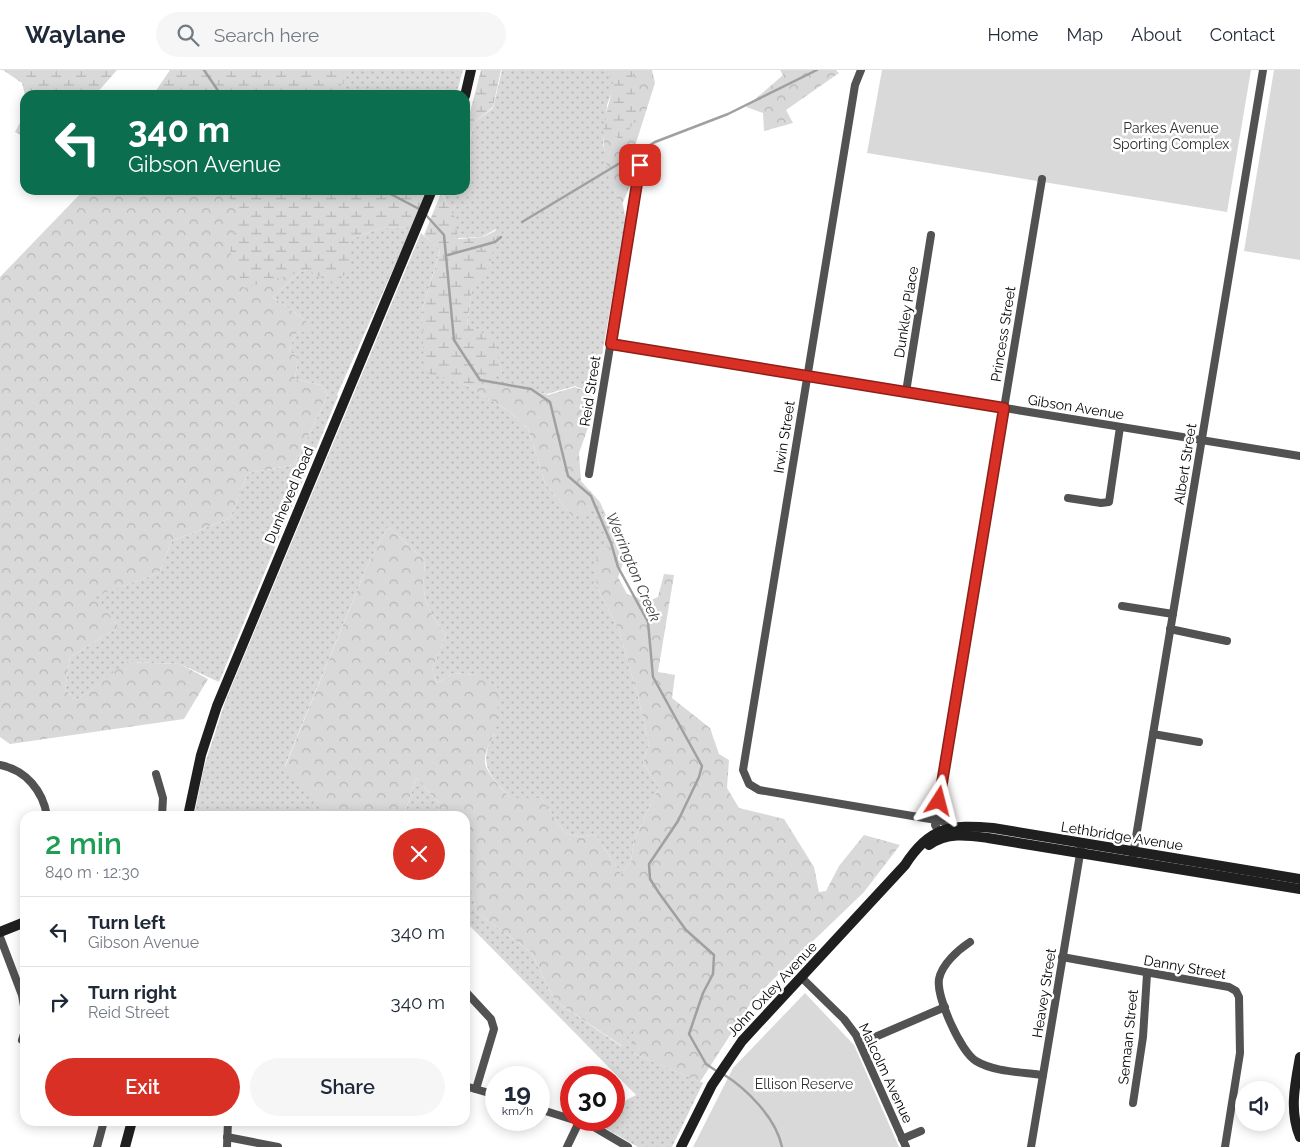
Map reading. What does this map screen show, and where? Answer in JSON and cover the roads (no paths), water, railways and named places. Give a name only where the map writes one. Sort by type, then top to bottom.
[{"type":"street","points":[[466,90],[471,70]]},
{"type":"street","name":"Irwin Street","points":[[861,70],[855,85],[743,766],[746,779],[759,790],[936,819]]},
{"type":"street","name":"Albert Street","points":[[1133,857],[1263,70]]},
{"type":"street","name":"Reid Street","points":[[589,474],[640,165]]},
{"type":"street","name":"Princess Street","points":[[945,833],[936,825],[936,819],[1042,179]]},
{"type":"street","name":"Dunheved Road","points":[[189,811],[201,755],[217,706],[430,195]]},
{"type":"street","name":"Dunkley Place","points":[[906,392],[931,235]]},
{"type":"street","name":"Gibson Avenue","points":[[611,344],[1300,456]]},
{"type":"street","points":[[1068,498],[1101,503],[1109,502],[1120,427]]},
{"type":"street","points":[[1122,606],[1173,614]]},
{"type":"street","points":[[1170,629],[1227,641]]},
{"type":"street","points":[[1153,734],[1199,742]]},
{"type":"street","points":[[0,765],[20,772],[34,785],[42,798],[46,811]]},
{"type":"street","points":[[156,774],[163,798],[162,811]]},
{"type":"street","name":"Lethbridge Avenue","points":[[945,833],[993,828],[1081,848],[1300,889]]},
{"type":"street","name":"John Oxley Avenue","points":[[681,1147],[712,1084],[727,1060],[762,1016],[802,978],[922,844],[945,833]]},
{"type":"street","name":"Heavey Street","points":[[1031,1147],[1081,848]]},
{"type":"street","name":"Lethbridge Avenue","points":[[1133,857],[1300,878]]},
{"type":"street","points":[[0,932],[20,924]]},
{"type":"street","points":[[0,937],[20,990]]},
{"type":"street","points":[[970,942],[956,952],[940,976],[939,991],[959,1041],[973,1059],[988,1066],[1043,1075]]},
{"type":"street","name":"Danny Street","points":[[1062,957],[1147,974],[1229,987],[1236,991],[1239,997],[1240,1053],[1225,1147]]},
{"type":"street","name":"Semaan Street","points":[[1133,1103],[1143,1037],[1147,974]]},
{"type":"street","name":"Malcolm Avenue","points":[[802,978],[849,1024],[861,1043],[906,1147]]},
{"type":"street","points":[[470,996],[488,1014],[494,1029],[476,1089]]},
{"type":"street","points":[[861,1043],[945,1007]]},
{"type":"street","points":[[1300,1057],[1295,1087],[1294,1112],[1300,1137]]},
{"type":"street","points":[[470,1087],[485,1092]]},
{"type":"street","points":[[97,1147],[103,1126]]},
{"type":"street","points":[[125,1147],[131,1126]]},
{"type":"street","points":[[227,1147],[228,1126]]},
{"type":"street","points":[[567,1147],[572,1131]]},
{"type":"street","points":[[601,1131],[628,1147]]},
{"type":"street","name":"Malcolm Avenue","points":[[902,1138],[921,1131]]},
{"type":"street","points":[[227,1137],[278,1147]]},
{"type":"waterway","name":"Werrington Creek","points":[[204,70],[218,90]]},
{"type":"waterway","points":[[522,222],[655,142],[728,114],[817,70]]},
{"type":"waterway","name":"Werrington Creek","points":[[392,195],[421,210]]},
{"type":"waterway","name":"Werrington Creek","points":[[425,214],[444,235],[454,340],[480,380],[531,389],[550,402],[568,476],[591,496],[611,543],[618,567],[648,622],[653,677],[702,766],[699,777],[678,821],[649,864],[650,879],[659,893],[686,930],[714,955],[713,974],[703,993],[689,1034],[706,1064],[718,1072]]},
{"type":"waterway","points":[[448,255],[495,242],[501,237]]},
{"type":"waterway","name":"Werrington Creek","points":[[723,1074],[751,1096],[759,1105],[774,1125],[782,1147]]},
{"type":"park label","name":"Parkes Avenue Sporting Complex","points":[[1171,136]]},
{"type":"park label","name":"Ellison Reserve","points":[[804,1084]]}]
